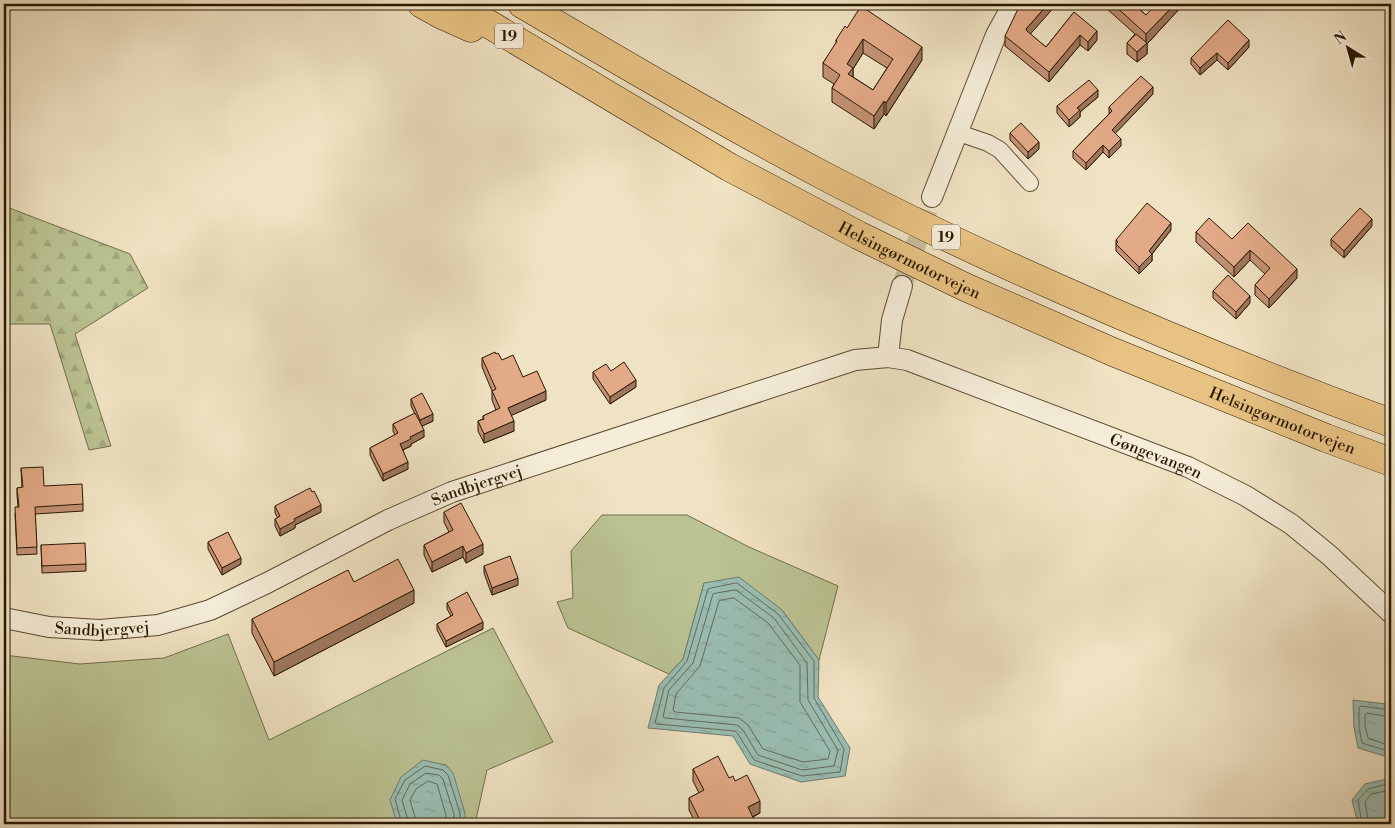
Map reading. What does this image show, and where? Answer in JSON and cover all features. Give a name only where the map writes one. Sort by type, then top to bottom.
[{"type":"highway","points":[[422,4],[442,15],[564,69]]},
{"type":"highway","name":"Helsingørmotorvejen","points":[[455,4],[729,167],[858,235],[965,287],[1113,352],[1326,438],[1391,462]]},
{"type":"highway","name":"19","points":[[522,4],[702,109],[832,180],[973,250],[1173,338],[1391,423]]},
{"type":"street","points":[[932,197],[956,132],[996,35],[1013,4]]},
{"type":"street","points":[[956,132],[988,143],[1000,150],[1030,183]]},
{"type":"street","points":[[888,357],[892,320],[902,286]]},
{"type":"street","name":"Gøngevangen","points":[[888,357],[907,360],[1170,460],[1246,496],[1290,524],[1329,555],[1391,613]]},
{"type":"street","name":"Sandbjergvej","points":[[4,618],[48,627],[100,630],[158,624],[210,610],[267,583],[388,520],[452,492],[855,360],[888,357]]},
{"type":"green space","points":[[4,206],[130,254],[148,288],[75,334],[111,446],[89,450],[50,324],[4,324]]},
{"type":"green space","points":[[602,515],[687,515],[749,547],[838,586],[819,660],[782,610],[704,583],[683,659],[669,674],[568,628],[557,602],[573,598],[571,551]]},
{"type":"green space","points":[[493,628],[553,742],[487,770],[475,824],[6,824],[4,816],[4,655],[80,664],[164,658],[228,634],[269,740]]},
{"type":"water","points":[[739,577],[782,610],[819,660],[818,697],[850,748],[845,776],[801,782],[750,764],[733,736],[648,728],[659,685],[683,659],[704,583]]},
{"type":"water","points":[[1353,700],[1391,706],[1391,758],[1358,748],[1354,727]]},
{"type":"water","points":[[423,760],[446,765],[453,773],[465,813],[465,824],[397,823],[390,800],[401,777]]},
{"type":"water","points":[[1391,778],[1391,824],[1358,824],[1352,800],[1365,784]]},
{"type":"building","points":[[1023,4],[1048,4],[1026,29],[1046,47],[1074,12],[1097,31],[1088,42],[1080,35],[1049,72],[1005,36],[1017,11]]},
{"type":"building","points":[[1113,4],[1133,4],[1146,15],[1156,4],[1175,4],[1146,34]]},
{"type":"building","points":[[861,6],[922,47],[886,103],[884,101],[874,116],[832,88],[840,75],[823,63],[845,26],[847,28]],"holes":[[[863,39],[893,59],[873,90],[848,74],[853,68],[847,64]]]},
{"type":"building","points":[[1228,20],[1249,40],[1228,63],[1217,53],[1200,68],[1191,58]]},
{"type":"building","points":[[1136,34],[1147,43],[1137,52],[1127,43]]},
{"type":"building","points":[[1141,76],[1153,87],[1112,130],[1121,139],[1109,151],[1103,145],[1086,163],[1073,151],[1112,111],[1109,107]]},
{"type":"building","points":[[1089,80],[1098,90],[1077,108],[1080,110],[1069,120],[1057,106]]},
{"type":"building","points":[[1021,123],[1039,142],[1028,152],[1010,133]]},
{"type":"building","points":[[1147,203],[1171,223],[1149,251],[1152,254],[1139,267],[1116,244],[1118,242],[1116,240]]},
{"type":"building","points":[[1360,208],[1372,219],[1344,251],[1331,239]]},
{"type":"building","points":[[1209,218],[1232,239],[1248,223],[1297,269],[1269,299],[1255,285],[1270,268],[1250,250],[1234,267],[1196,232]]},
{"type":"building","points":[[1228,275],[1250,296],[1236,312],[1213,291]]},
{"type":"building","points":[[495,352],[496,354],[498,353],[502,360],[513,355],[523,377],[537,371],[546,391],[508,408],[514,421],[484,434],[478,421],[484,419],[483,416],[500,408],[492,391],[496,389],[482,358]]},
{"type":"building","points":[[624,362],[636,380],[610,397],[593,372],[606,364],[611,371]]},
{"type":"building","points":[[422,393],[433,414],[420,420],[411,399]]},
{"type":"building","points":[[415,413],[424,430],[400,444],[408,462],[383,474],[370,448],[398,433],[393,424]]},
{"type":"building","points":[[43,467],[44,486],[82,484],[83,504],[35,507],[37,547],[17,548],[15,507],[19,507],[17,488],[23,487],[21,468]]},
{"type":"building","points":[[310,488],[312,492],[314,491],[321,505],[294,519],[295,521],[280,529],[275,519],[280,516],[275,506]]},
{"type":"building","points":[[461,503],[483,544],[466,553],[463,546],[432,562],[424,545],[453,530],[444,512]]},
{"type":"building","points":[[228,532],[241,558],[222,568],[208,542]]},
{"type":"building","points":[[85,543],[86,564],[42,566],[41,545]]},
{"type":"building","points":[[510,556],[518,578],[492,588],[484,566]]},
{"type":"building","points":[[398,559],[414,590],[274,662],[252,619],[348,570],[354,582]]},
{"type":"building","points":[[467,592],[483,622],[446,641],[437,624],[453,615],[447,603]]},
{"type":"building","points":[[718,756],[729,778],[733,776],[735,781],[747,775],[760,801],[748,807],[756,824],[702,824],[689,798],[704,790],[693,769]]},
{"type":"tunnel","points":[[902,286],[932,197]]}]
